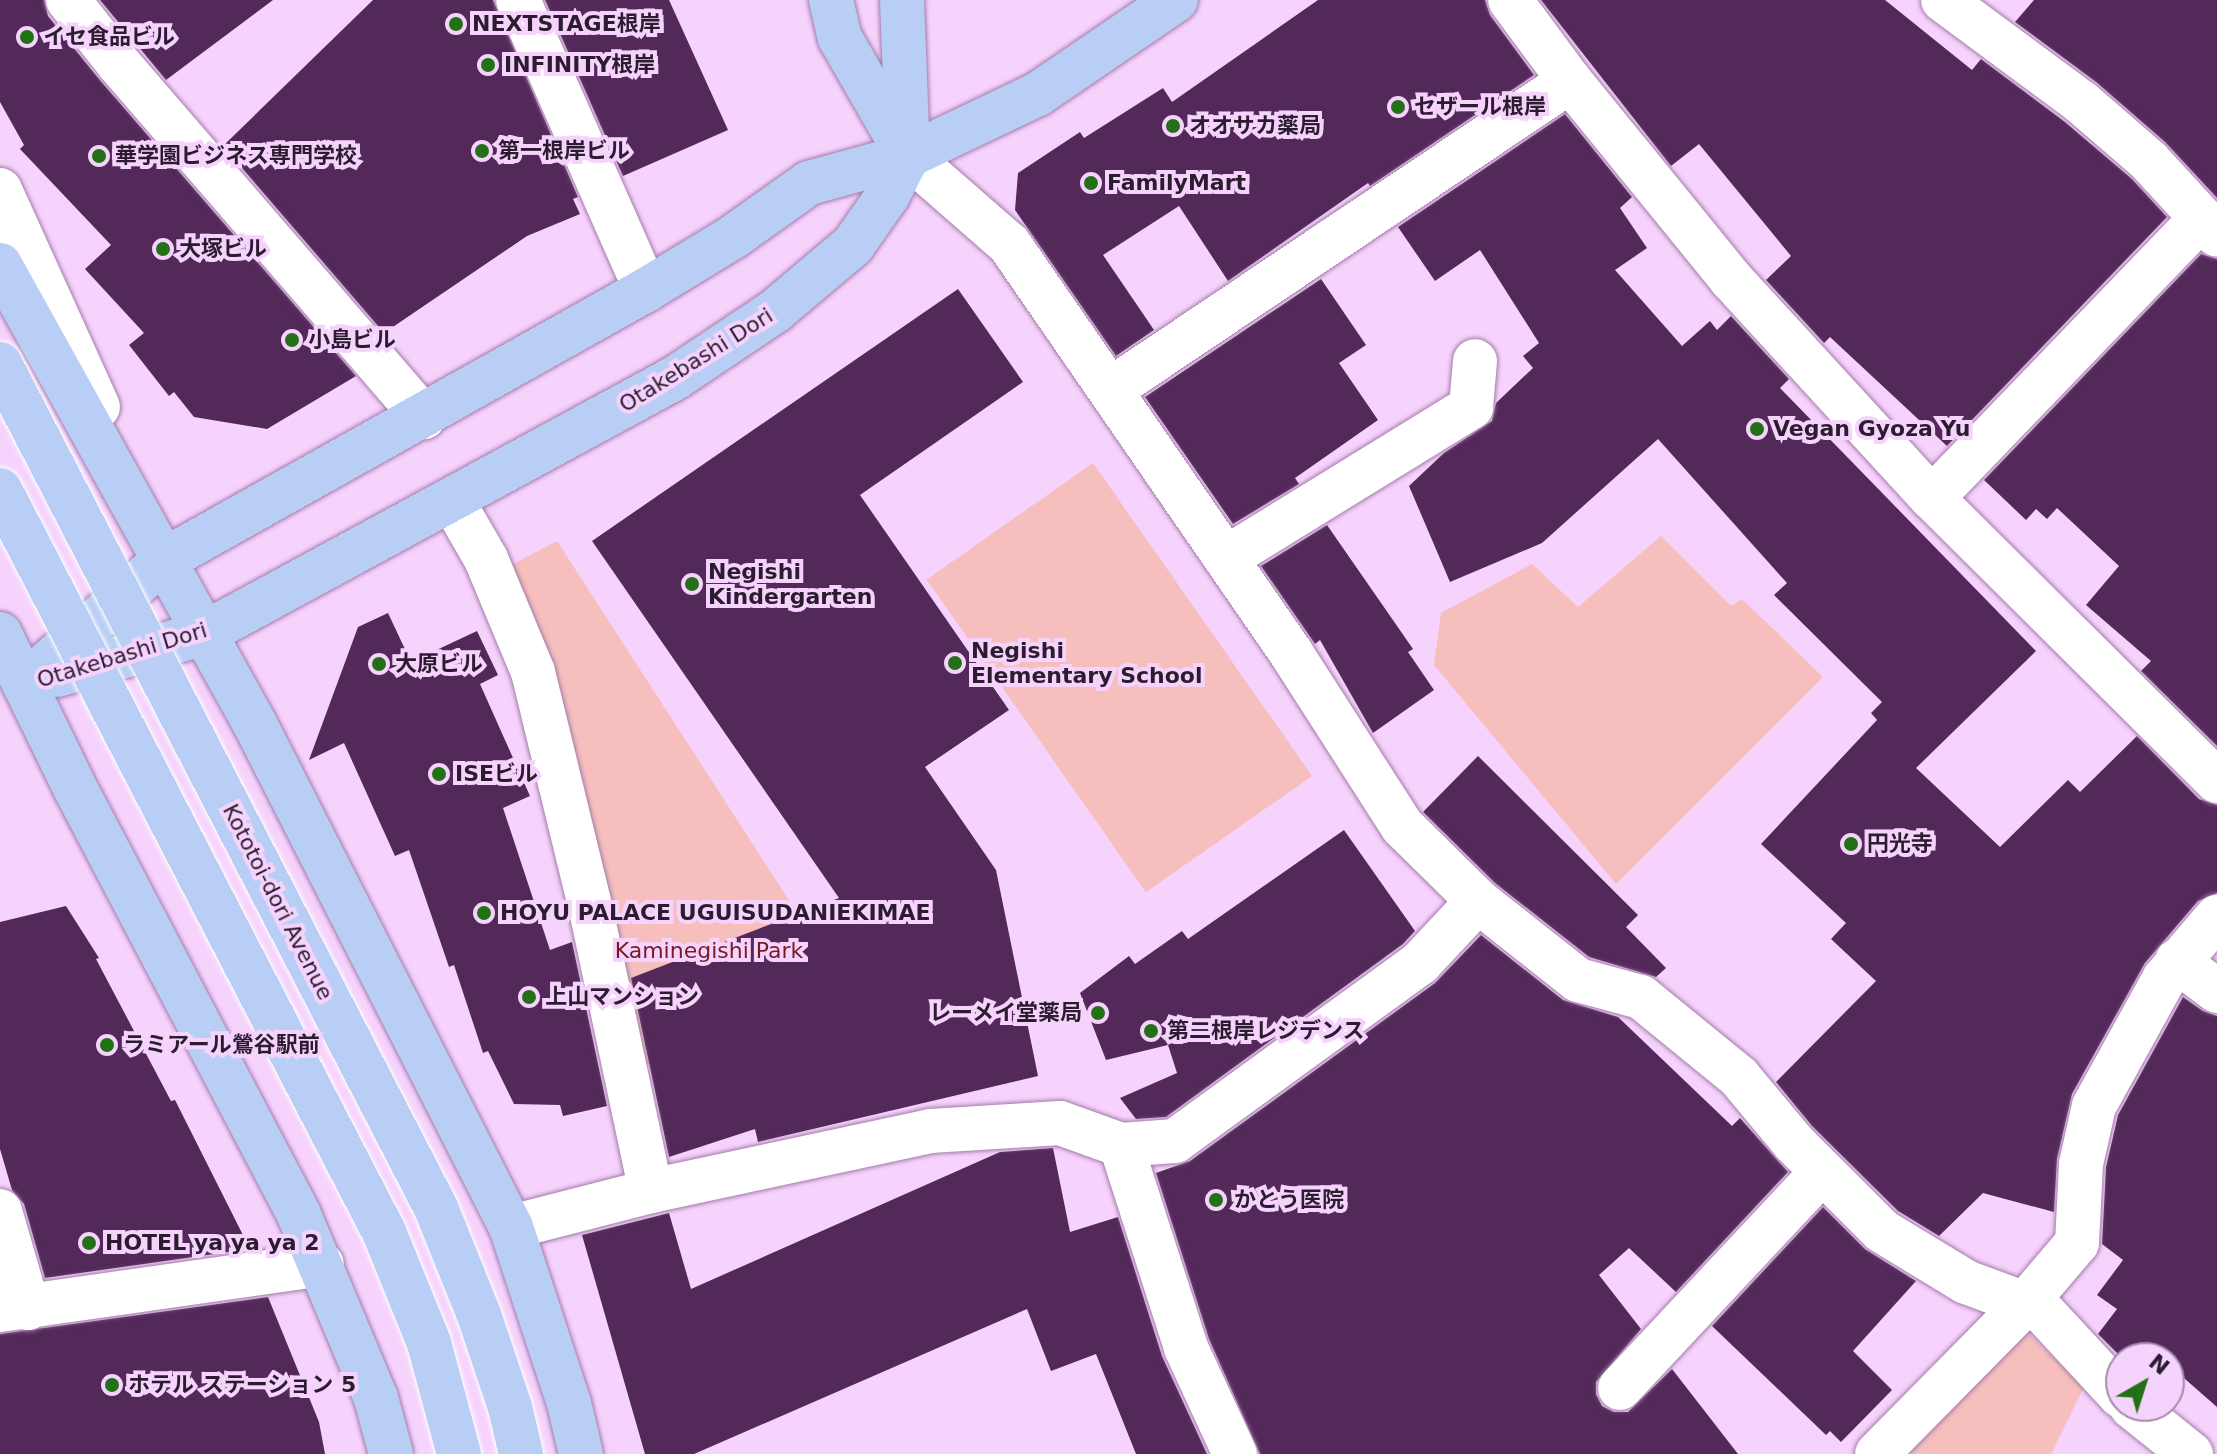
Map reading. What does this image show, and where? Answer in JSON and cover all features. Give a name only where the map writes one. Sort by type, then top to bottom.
[{"type":"main road","points":[[831,0],[840,38],[908,156]]},
{"type":"main road","points":[[902,0],[908,156]]},
{"type":"main road","name":"Otakebashi Dori","points":[[8,675],[164,560],[646,290],[733,237],[809,183],[908,156],[1038,94],[1176,0]]},
{"type":"main road","name":"Otakebashi Dori","points":[[8,675],[205,633],[675,378],[775,311],[853,245],[888,195],[908,156]]},
{"type":"main road","points":[[2,269],[205,633],[511,1227],[569,1403],[581,1454]]},
{"type":"main road","name":"Kototoi-dori Avenue","points":[[0,364],[436,1208],[484,1328],[510,1407],[521,1454]]},
{"type":"main road","points":[[0,490],[384,1232],[429,1343],[459,1454]]},
{"type":"main road","points":[[0,634],[8,675],[322,1264],[376,1398],[391,1454]]},
{"type":"street","points":[[68,0],[128,75],[424,417]]},
{"type":"street","points":[[518,0],[646,290]]},
{"type":"street","points":[[1510,0],[1570,81],[1731,279],[1932,498],[2217,781]]},
{"type":"street","points":[[1932,498],[2209,227],[2138,151],[2081,102],[1943,0]]},
{"type":"street","points":[[1110,390],[1570,81]]},
{"type":"street","points":[[908,156],[1009,244],[1226,558],[1402,826],[1478,901],[1578,980],[1641,997],[1739,1077],[1821,1173],[1882,1231],[1966,1282],[2028,1302],[2105,1380]]},
{"type":"street","points":[[0,190],[164,560]]},
{"type":"street","points":[[1226,558],[1471,407],[1475,361]]},
{"type":"street","points":[[452,500],[486,559],[533,672],[593,919],[651,1191]]},
{"type":"street","points":[[511,1227],[651,1191],[930,1131],[1060,1123],[1121,1145],[1175,1141],[1420,963],[1478,901]]},
{"type":"street","points":[[1877,1454],[2028,1302],[2077,1243],[2081,1164],[2094,1106],[2177,961],[2217,917]]},
{"type":"street","points":[[2177,961],[2217,991]]},
{"type":"street","points":[[1121,1145],[1186,1348],[1235,1454]]},
{"type":"street","points":[[1620,1388],[1821,1173]]},
{"type":"street","points":[[0,1211],[14,1309],[322,1264]]},
{"type":"street","points":[[2151,1422],[2191,1454]]},
{"type":"green space","points":[[1093,463],[1312,776],[1146,892],[927,579]]},
{"type":"green space","points":[[1661,536],[1731,606],[1742,599],[1823,677],[1616,884],[1434,665],[1441,613],[1532,564],[1578,607]]},
{"type":"green space","name":"Kaminegishi Park","points":[[557,541],[847,990],[736,1042],[635,1068],[492,575]]},
{"type":"green space","points":[[2025,1330],[2084,1387],[2051,1454],[1903,1454]]},
{"type":"building","points":[[0,0],[44,0],[48,16],[99,79],[356,376],[267,429],[194,417],[174,392],[169,396],[129,345],[144,333],[85,269],[111,245],[20,149],[24,145],[0,102]]},
{"type":"building","points":[[100,0],[273,0],[166,80]]},
{"type":"building","points":[[373,0],[493,0],[578,197],[573,199],[580,214],[527,236],[384,333],[223,146]]},
{"type":"building","points":[[545,0],[669,0],[728,130],[623,176]]},
{"type":"building","points":[[1318,0],[1485,0],[1490,15],[1534,75],[1370,186],[1368,183],[1228,281],[1179,206],[1103,255],[1154,330],[1116,356],[1015,210],[1018,173],[1080,132],[1084,138],[1163,88],[1172,102]]},
{"type":"building","points":[[1541,0],[1885,0],[1972,70],[1981,59],[2065,122],[2132,179],[2167,217],[1947,446],[1830,337],[1824,343],[1766,280],[1791,256],[1699,144],[1671,166]]},
{"type":"building","points":[[2034,0],[2217,0],[2217,198],[2165,142],[2096,82],[2015,22]]},
{"type":"building","points":[[1565,114],[1632,197],[1620,208],[1647,248],[1615,270],[1682,346],[1710,321],[1717,330],[1731,316],[1789,379],[1780,388],[2036,651],[1916,768],[2000,847],[2068,780],[2080,792],[2137,736],[2199,799],[2217,805],[2217,893],[2198,901],[2145,963],[2072,1094],[2057,1159],[2054,1212],[1983,1193],[1939,1236],[1898,1211],[1812,1126],[1776,1082],[1876,981],[1831,939],[1846,923],[1761,844],[1877,720],[1871,713],[1882,702],[1774,595],[1787,583],[1658,439],[1542,543],[1450,582],[1409,486],[1444,453],[1492,421],[1496,403],[1533,368],[1523,356],[1539,343],[1480,250],[1435,281],[1398,227]]},
{"type":"building","points":[[2201,254],[2217,259],[2217,746],[2141,671],[2151,661],[2086,605],[2119,566],[2057,508],[2047,519],[2036,509],[2026,520],[1984,480]]},
{"type":"building","points":[[1321,279],[1366,345],[1339,363],[1378,420],[1295,478],[1299,484],[1233,524],[1145,397]]},
{"type":"building","points":[[958,289],[1023,382],[860,495],[1009,710],[925,767],[996,870],[1038,1076],[758,1142],[755,1129],[669,1157],[631,978],[839,898],[592,541]]},
{"type":"building","points":[[1327,525],[1413,649],[1408,652],[1434,690],[1373,733],[1320,640],[1315,644],[1261,566]]},
{"type":"building","points":[[388,613],[411,662],[477,631],[498,675],[480,684],[530,796],[503,808],[550,950],[572,942],[607,1106],[563,1116],[560,1105],[514,1104],[488,1051],[483,1053],[454,965],[449,967],[409,850],[395,856],[344,743],[309,760],[358,627]]},
{"type":"building","points":[[1478,756],[1638,915],[1626,927],[1666,968],[1656,977],[1589,957],[1495,883],[1423,812]]},
{"type":"building","points":[[1344,830],[1415,931],[1403,944],[1166,1117],[1136,1119],[1120,1098],[1177,1073],[1168,1045],[1106,1060],[1080,993],[1129,956],[1135,964],[1182,931],[1188,939]]},
{"type":"building","points":[[66,906],[99,958],[96,959],[171,1101],[175,1100],[250,1249],[45,1278],[24,1204],[12,1190],[0,1149],[0,922]]},
{"type":"building","points":[[1481,935],[1563,1000],[1618,1017],[1732,1126],[1740,1118],[1788,1172],[1676,1292],[1629,1248],[1599,1275],[1641,1329],[1596,1382],[1596,1394],[1602,1406],[1614,1412],[1628,1412],[1672,1369],[1738,1454],[1260,1454],[1209,1339],[1156,1173],[1190,1161],[1435,983]]},
{"type":"building","points":[[2183,997],[2203,1011],[2217,1016],[2217,1407],[2185,1379],[2185,1342],[2106,1342],[2098,1334],[2117,1309],[2097,1295],[2123,1260],[2102,1244],[2106,1167],[2118,1115]]},
{"type":"building","points":[[1053,1148],[1070,1232],[1118,1217],[1162,1356],[1207,1454],[1136,1454],[1096,1354],[1051,1371],[1027,1309],[694,1454],[645,1454],[582,1235],[669,1213],[691,1289],[1000,1152]]},
{"type":"building","points":[[1823,1207],[1865,1249],[1916,1281],[1853,1351],[1892,1390],[1841,1442],[1830,1431],[1826,1435],[1712,1326]]},
{"type":"building","points":[[268,1297],[319,1422],[325,1454],[0,1454],[0,1334]]},
{"type":"place","name":"NEXTSTAGE根岸","points":[[456,24]]},
{"type":"place","name":"イセ食品ビル","points":[[27,37]]},
{"type":"place","name":"INFINITY根岸","points":[[488,65]]},
{"type":"place","name":"セザール根岸","points":[[1398,107]]},
{"type":"place","name":"オオサカ薬局","points":[[1173,126]]},
{"type":"place","name":"第一根岸ビル","points":[[482,151]]},
{"type":"place","name":"華学園ビジネス専門学校","points":[[99,156]]},
{"type":"place","name":"FamilyMart","points":[[1091,183]]},
{"type":"place","name":"大塚ビル","points":[[163,249]]},
{"type":"place","name":"小島ビル","points":[[292,340]]},
{"type":"place","name":"Vegan Gyoza Yu","points":[[1757,429]]},
{"type":"place","name":"Negishi Kindergarten","points":[[692,584]]},
{"type":"place","name":"Negishi Elementary School","points":[[955,663]]},
{"type":"place","name":"大原ビル","points":[[379,664]]},
{"type":"place","name":"ISEビル","points":[[439,774]]},
{"type":"place","name":"円光寺","points":[[1851,844]]},
{"type":"place","name":"HOYU PALACE UGUISUDANIEKIMAE","points":[[484,913]]},
{"type":"place","name":"上山マンション","points":[[529,997]]},
{"type":"place","name":"レーメイ堂薬局","points":[[1098,1013]]},
{"type":"place","name":"第二根岸レジデンス","points":[[1151,1031]]},
{"type":"place","name":"ラミアール鶯谷駅前","points":[[107,1045]]},
{"type":"place","name":"かとう医院","points":[[1216,1200]]},
{"type":"place","name":"HOTEL ya ya ya 2","points":[[89,1243]]},
{"type":"place","name":"ホテル ステーション 5","points":[[112,1385]]}]
